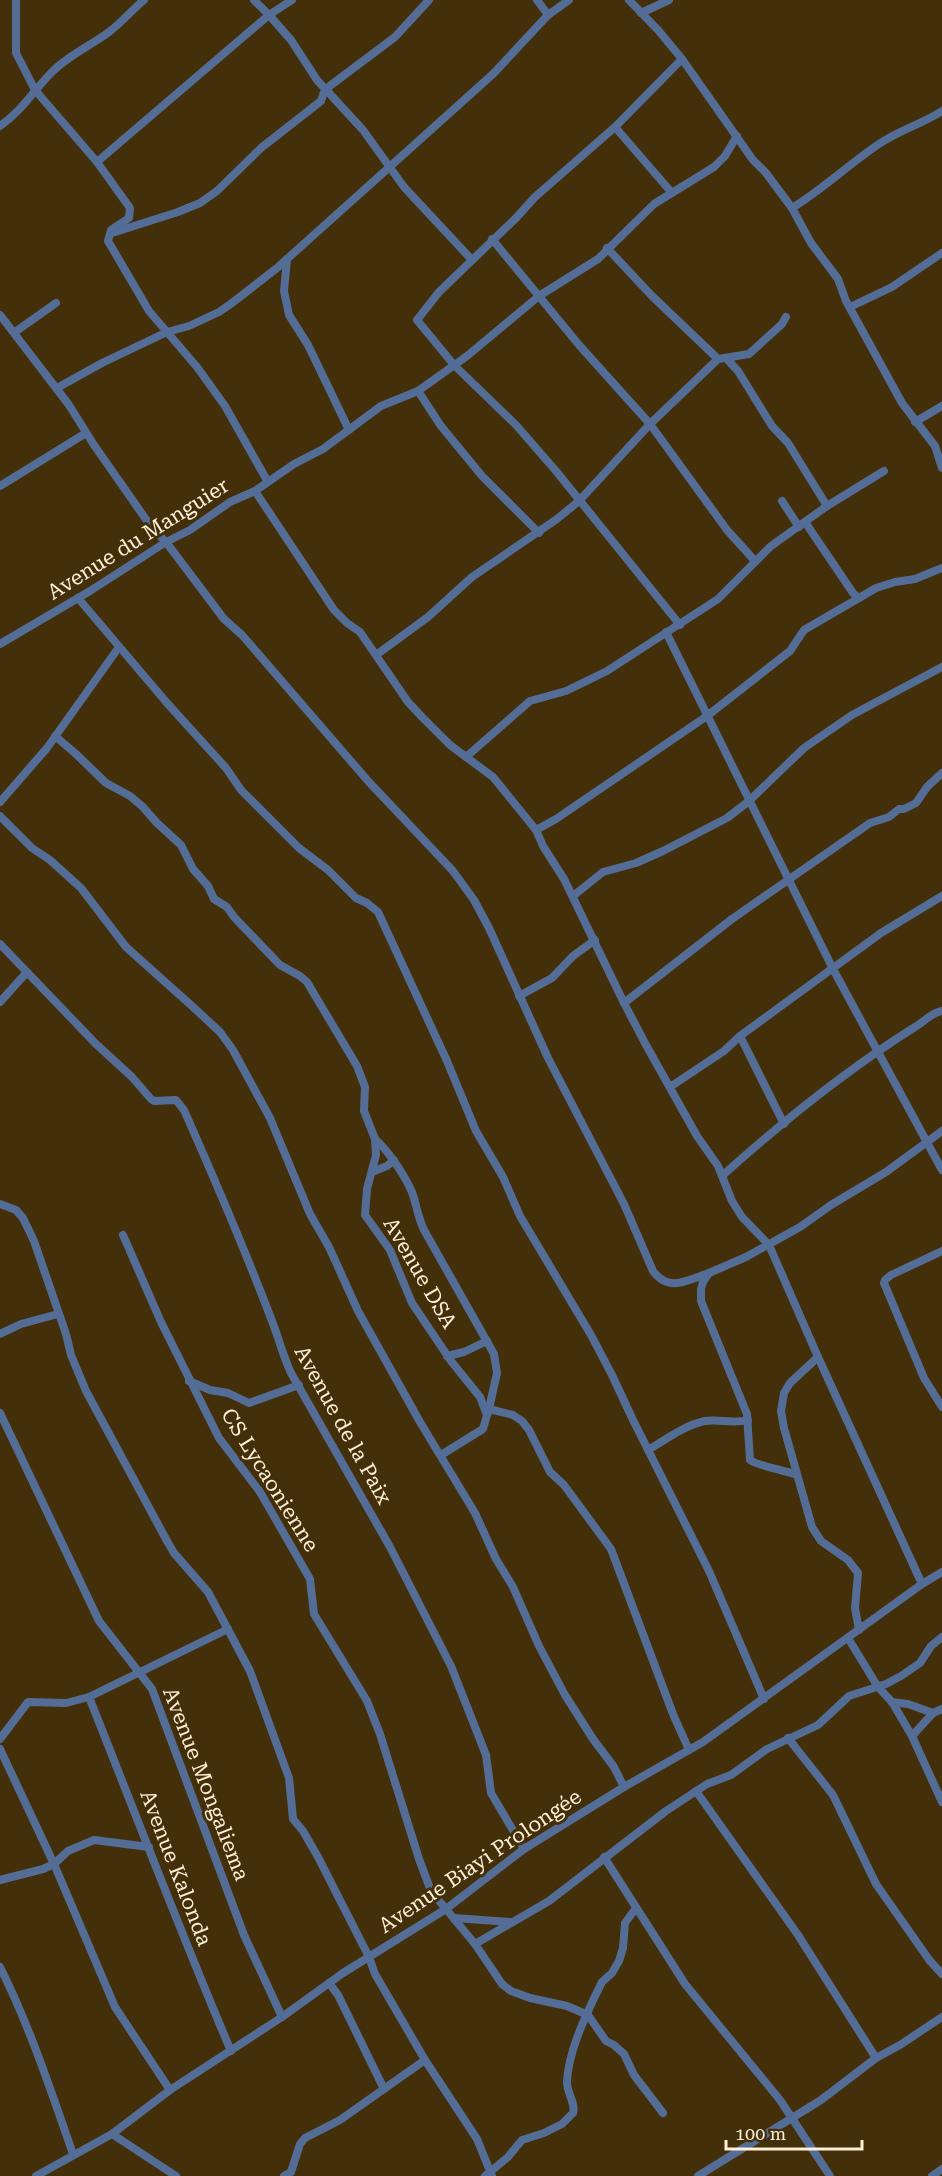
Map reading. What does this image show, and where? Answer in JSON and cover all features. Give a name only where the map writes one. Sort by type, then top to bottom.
[{"type":"street","points":[[16,0],[16,50],[35,90],[97,162],[130,208],[129,218],[109,234],[108,241],[149,311],[197,367],[225,406],[268,482]]},
{"type":"street","points":[[0,126],[22,108],[35,90],[68,57],[110,31],[144,0]]},
{"type":"street","points":[[254,0],[291,40],[326,90],[363,130],[404,187],[472,260]]},
{"type":"street","points":[[97,162],[269,15],[292,0]]},
{"type":"street","points":[[109,234],[178,212],[200,203],[217,191],[261,148],[321,101],[326,90],[349,70],[395,38],[429,0]]},
{"type":"street","points":[[537,0],[548,15]]},
{"type":"street","points":[[57,388],[82,373],[167,332],[189,326],[219,312],[287,259],[482,84],[533,34],[548,15],[569,0]]},
{"type":"street","points":[[629,0],[682,59],[753,160],[766,173],[792,208],[811,243],[838,279],[850,307],[902,403],[935,446],[942,468]]},
{"type":"street","points":[[641,13],[669,0]]},
{"type":"street","points":[[680,625],[516,425],[454,365],[417,320],[439,292],[492,239],[535,197],[615,127],[682,59]]},
{"type":"street","points":[[792,208],[813,195],[830,179],[881,142],[942,111]]},
{"type":"street","points":[[615,127],[672,193]]},
{"type":"street","name":"Avenue du Manguier","points":[[0,644],[166,542],[190,530],[230,502],[255,491],[294,464],[324,449],[381,406],[418,391],[539,296],[586,267],[654,204],[714,167],[725,156],[737,136]]},
{"type":"street","points":[[492,239],[598,366],[650,424],[679,467],[701,492],[727,530],[755,561]]},
{"type":"street","points":[[607,248],[659,303],[738,371],[768,420],[788,443],[827,506]]},
{"type":"street","points":[[850,307],[892,286],[942,253]]},
{"type":"street","points":[[287,259],[284,291],[289,315],[308,345],[349,430]]},
{"type":"street","points":[[15,332],[56,303]]},
{"type":"street","points":[[376,655],[428,617],[472,577],[539,532],[579,501],[650,424],[722,359],[749,354],[782,324],[786,317]]},
{"type":"street","points":[[2,320],[15,332],[57,388],[152,528],[166,542],[224,619],[242,635],[368,781],[453,871],[474,900],[489,927],[548,1058],[624,1204],[658,1278],[671,1284],[678,1283],[709,1273],[769,1245],[886,1172],[942,1131]]},
{"type":"street","points":[[418,391],[441,426],[482,476],[539,532]]},
{"type":"street","points":[[915,422],[942,406]]},
{"type":"street","points":[[0,486],[86,433]]},
{"type":"street","points":[[466,757],[531,701],[566,691],[608,671],[718,599],[771,546],[827,506],[884,471]]},
{"type":"street","points":[[255,491],[334,610],[346,623],[360,632],[408,702],[450,745],[488,772],[536,830],[573,896],[624,1003],[697,1136],[723,1175],[732,1201],[742,1217],[769,1245],[922,1584]]},
{"type":"street","points":[[782,501],[859,598]]},
{"type":"street","points":[[536,830],[556,819],[707,716],[789,651],[804,630],[876,588],[915,579],[942,568]]},
{"type":"street","points":[[78,598],[167,703],[226,768],[248,798],[299,848],[328,870],[346,890],[378,912],[447,1061],[476,1131],[502,1177],[520,1216],[591,1335],[709,1571],[764,1699]]},
{"type":"street","points":[[666,632],[833,969],[942,1170]]},
{"type":"street","points":[[0,802],[16,786],[55,736],[120,647]]},
{"type":"street","points":[[573,896],[603,872],[636,863],[727,818],[749,801],[804,748],[852,716],[942,667]]},
{"type":"street","name":"Avenue DSA","points":[[55,736],[106,783],[130,796],[149,813],[181,845],[193,869],[208,886],[213,898],[227,907],[280,965],[300,976],[313,990],[363,1078],[364,1112],[375,1139],[376,1155],[367,1189],[365,1215],[390,1250],[412,1303],[447,1356],[480,1397],[488,1412]]},
{"type":"street","points":[[624,1003],[732,919],[870,823],[883,820],[899,809],[910,806],[942,773]]},
{"type":"street","points":[[0,816],[33,848],[81,888],[126,947],[192,1005],[220,1032],[233,1050],[270,1118],[310,1214],[329,1247],[358,1311],[475,1513],[565,1695],[614,1767],[624,1787]]},
{"type":"street","points":[[670,1087],[724,1051],[740,1036],[881,933],[942,896]]},
{"type":"street","points":[[519,996],[552,978],[573,956],[595,940]]},
{"type":"street","name":"Avenue de la Paix","points":[[0,944],[151,1099],[154,1101],[176,1100],[184,1110],[273,1322],[281,1351],[390,1547],[452,1666],[486,1755],[491,1793],[524,1849]]},
{"type":"street","points":[[0,1002],[27,972]]},
{"type":"street","points":[[723,1175],[783,1124],[876,1051],[935,1012],[942,1011]]},
{"type":"street","points":[[740,1036],[783,1124]]},
{"type":"street","points":[[375,1139],[394,1160],[413,1197],[419,1220],[439,1253],[443,1268],[453,1279],[494,1354],[497,1373],[483,1429],[441,1455]]},
{"type":"street","points":[[372,1172],[387,1166],[394,1160]]},
{"type":"street","points":[[0,1204],[16,1210],[34,1241],[77,1371],[104,1427],[166,1541],[174,1554],[208,1592],[250,1671],[280,1750],[291,1788],[293,1820],[303,1831],[318,1857],[369,1957],[375,1974],[425,2060],[477,2139],[489,2175],[522,2140],[562,2124],[573,2113],[573,2104],[567,2091],[569,2061],[602,1982],[612,1973],[619,1961],[623,1948],[625,1923],[636,1908]]},
{"type":"street","name":"CS Lycaonienne","points":[[123,1235],[161,1322],[219,1438],[260,1492],[310,1579],[314,1614],[367,1701],[380,1734],[431,1891],[475,1944],[502,1984],[511,1991],[530,1998],[567,2006],[588,2015]]},
{"type":"street","points":[[942,1251],[891,1275],[884,1283],[924,1378],[942,1407]]},
{"type":"street","points":[[709,1273],[703,1282],[701,1301],[748,1420],[750,1460],[754,1464],[775,1467],[797,1475]]},
{"type":"street","points":[[0,1334],[21,1324],[58,1314]]},
{"type":"street","points":[[447,1356],[464,1352],[487,1341]]},
{"type":"street","points":[[818,1357],[790,1383],[784,1393],[781,1411],[812,1527],[821,1541],[848,1560],[858,1573],[855,1608],[859,1630]]},
{"type":"street","points":[[189,1381],[210,1390],[228,1393],[249,1403],[299,1385]]},
{"type":"street","points":[[488,1412],[513,1415],[522,1421],[529,1430],[550,1472],[564,1485],[611,1549],[673,1714],[689,1750]]},
{"type":"street","name":"Avenue Mongaliema","points":[[0,1413],[99,1621],[152,1689],[244,1935],[282,2017]]},
{"type":"street","points":[[648,1450],[703,1421],[748,1420]]},
{"type":"street","name":"Avenue Biayi Prolongée","points":[[36,2176],[112,2134],[170,2090],[369,1957],[446,1909],[524,1849],[689,1750],[942,1572]]},
{"type":"street","points":[[0,1739],[28,1702],[66,1702],[88,1697],[228,1629]]},
{"type":"street","points":[[848,1638],[878,1687],[892,1702],[912,1736],[942,1802]]},
{"type":"street","points":[[475,1944],[549,1901],[666,1811],[707,1784],[731,1775],[756,1755],[818,1725],[849,1696],[878,1687],[901,1676],[920,1663],[931,1646],[942,1638]]},
{"type":"street","name":"Avenue Kalonda","points":[[88,1697],[149,1847],[171,1910],[231,2051]]},
{"type":"street","points":[[892,1702],[908,1704],[933,1713]]},
{"type":"street","points":[[912,1736],[933,1713],[942,1709]]},
{"type":"street","points":[[788,1738],[833,1795],[876,1884],[930,1961],[942,1974]]},
{"type":"street","points":[[0,1749],[54,1864],[115,2007],[170,2090]]},
{"type":"street","points":[[696,1791],[798,1935],[876,2058]]},
{"type":"street","points":[[0,1880],[43,1869],[54,1864],[68,1851],[94,1840],[149,1847]]},
{"type":"street","points":[[604,1857],[685,1984],[780,2100],[830,2176]]},
{"type":"street","points":[[454,1918],[511,1922]]},
{"type":"street","points":[[0,1967],[34,2045],[73,2154]]},
{"type":"street","points":[[330,1983],[384,2089]]},
{"type":"street","points":[[588,2015],[606,2041],[624,2054],[634,2075],[663,2112]]},
{"type":"street","points":[[698,2176],[821,2100],[876,2058],[942,2017]]},
{"type":"street","points":[[284,2176],[291,2172],[300,2144],[305,2138],[340,2120],[425,2060]]},
{"type":"street","points":[[112,2134],[176,2176]]},
{"type":"street","points":[[932,2176],[942,2169]]}]
